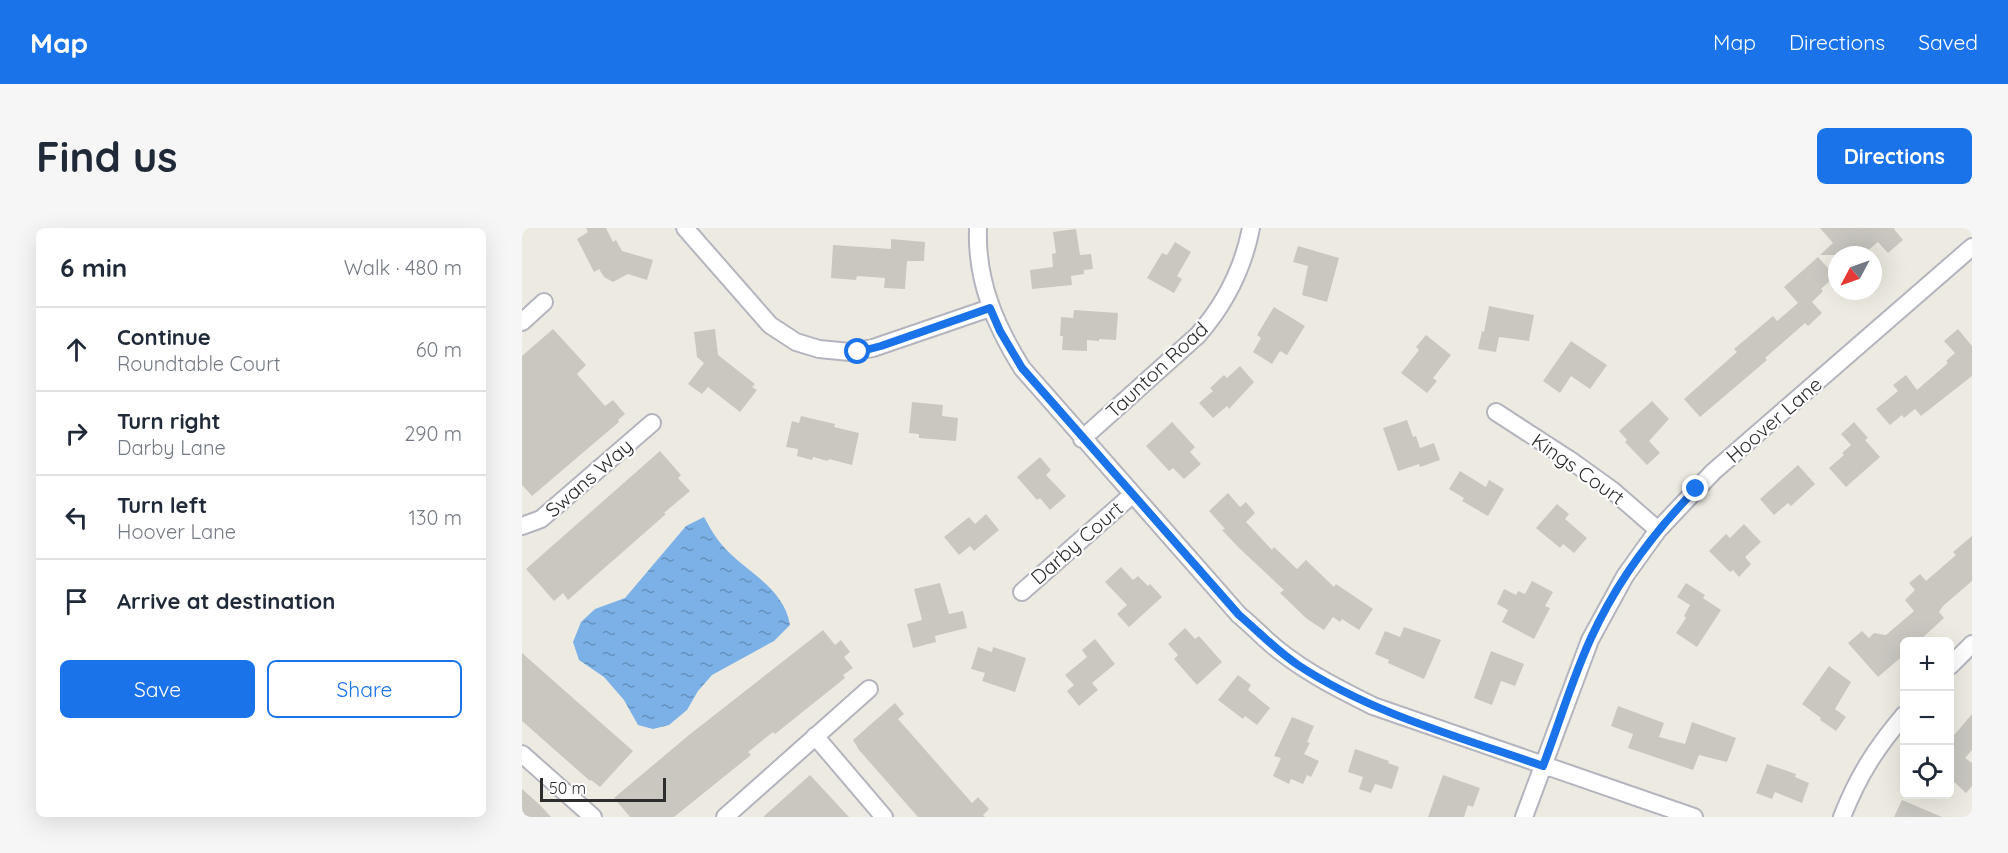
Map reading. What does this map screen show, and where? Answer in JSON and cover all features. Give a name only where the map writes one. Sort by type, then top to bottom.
[{"type":"street","points":[[685,228],[770,325],[796,342],[819,349],[842,352],[873,348],[990,308]]},
{"type":"street","points":[[978,228],[985,294],[1000,331],[1022,368],[1239,615],[1296,663],[1373,706],[1694,817]]},
{"type":"street","name":"Taunton Road","points":[[1082,439],[1198,335],[1214,316],[1238,274],[1251,228]]},
{"type":"street","name":"Hoover Lane","points":[[1524,817],[1594,633],[1625,576],[1658,530],[1713,472],[1972,247]]},
{"type":"street","points":[[522,322],[544,302]]},
{"type":"street","name":"Kings Court","points":[[1496,412],[1612,490],[1658,530]]},
{"type":"street","name":"Swans Way","points":[[522,526],[541,519],[652,423]]},
{"type":"street","name":"Darby Court","points":[[1022,592],[1133,495]]},
{"type":"street","points":[[1954,662],[1972,644]]},
{"type":"street","points":[[725,817],[869,689]]},
{"type":"street","points":[[1842,817],[1853,789],[1868,761],[1900,721]]},
{"type":"street","points":[[815,736],[884,817]]},
{"type":"street","points":[[522,754],[593,817]]},
{"type":"water","points":[[704,517],[722,545],[780,600],[790,625],[774,641],[712,675],[698,691],[687,710],[669,725],[653,729],[638,725],[624,700],[604,677],[579,660],[573,642],[581,622],[595,609],[625,598],[686,526]]},
{"type":"building","points":[[586,228],[606,228],[613,242],[616,240],[622,251],[653,260],[647,280],[628,274],[613,282],[604,277],[599,269],[594,272],[577,239],[588,232]]},
{"type":"building","points":[[1820,228],[1895,228],[1903,240],[1888,253],[1878,242],[1873,246],[1830,246],[1833,243]]},
{"type":"building","points":[[1076,229],[1080,255],[1091,254],[1093,269],[1084,270],[1084,274],[1071,276],[1072,285],[1032,289],[1030,270],[1053,267],[1052,254],[1056,253],[1053,232]]},
{"type":"building","points":[[891,239],[925,242],[924,261],[907,261],[905,289],[884,288],[885,278],[857,276],[856,280],[831,278],[833,245],[891,249]]},
{"type":"building","points":[[1175,242],[1191,252],[1177,276],[1182,279],[1174,293],[1147,278],[1162,253],[1167,255]]},
{"type":"building","points":[[1298,246],[1339,258],[1327,302],[1302,295],[1308,266],[1293,262]]},
{"type":"building","points":[[1828,248],[1828,255],[1820,255]]},
{"type":"building","points":[[1818,257],[1828,268],[1828,282],[1812,302],[1822,313],[1808,326],[1805,323],[1765,358],[1767,360],[1700,417],[1684,399],[1737,352],[1734,349],[1773,316],[1777,321],[1798,303],[1784,287]]},
{"type":"building","points":[[1489,306],[1534,315],[1529,341],[1499,337],[1496,352],[1478,349]]},
{"type":"building","points":[[1274,307],[1305,326],[1287,355],[1280,351],[1272,364],[1253,352],[1261,338],[1257,335]]},
{"type":"building","points":[[1074,310],[1118,313],[1116,340],[1087,340],[1087,351],[1062,350],[1061,317],[1073,318]]},
{"type":"building","points":[[553,329],[586,365],[577,374],[605,406],[613,400],[625,414],[618,420],[619,422],[532,496],[522,485],[522,356]]},
{"type":"building","points":[[715,329],[718,355],[755,384],[752,387],[757,390],[740,412],[708,387],[702,394],[688,384],[704,363],[697,357],[694,332]]},
{"type":"building","points":[[1958,329],[1972,346],[1972,376],[1921,416],[1915,409],[1904,418],[1902,415],[1890,425],[1876,409],[1898,391],[1893,385],[1906,375],[1917,390],[1948,363],[1946,361],[1955,353],[1944,341]]},
{"type":"building","points":[[1426,335],[1451,355],[1433,378],[1437,381],[1427,393],[1401,373],[1419,350],[1416,347]]},
{"type":"building","points":[[1571,341],[1607,365],[1590,389],[1571,376],[1560,393],[1543,381]]},
{"type":"building","points":[[1240,366],[1254,382],[1229,409],[1227,406],[1213,418],[1199,403],[1213,391],[1210,388],[1224,375],[1227,378]]},
{"type":"building","points":[[1652,401],[1669,419],[1649,441],[1660,453],[1647,465],[1625,442],[1627,440],[1619,431]]},
{"type":"building","points":[[912,402],[943,405],[942,416],[958,418],[956,441],[919,438],[919,434],[909,433]]},
{"type":"building","points":[[801,416],[835,424],[834,427],[859,433],[852,465],[829,459],[828,461],[813,457],[812,460],[797,456],[798,449],[786,447],[792,421],[799,423]]},
{"type":"building","points":[[1407,420],[1420,448],[1434,443],[1440,460],[1398,471],[1383,428]]},
{"type":"building","points":[[1172,422],[1195,447],[1190,452],[1201,464],[1184,479],[1173,468],[1169,471],[1146,446]]},
{"type":"building","points":[[1854,422],[1868,438],[1865,440],[1880,457],[1846,487],[1829,468],[1844,455],[1842,453],[1851,445],[1841,434]]},
{"type":"building","points":[[660,451],[681,475],[678,478],[690,491],[568,600],[563,593],[554,601],[526,569]]},
{"type":"building","points":[[1040,457],[1051,470],[1046,475],[1066,496],[1050,510],[1040,498],[1037,500],[1017,477]]},
{"type":"building","points":[[1798,465],[1815,484],[1791,506],[1788,503],[1774,515],[1760,499]]},
{"type":"building","points":[[1460,471],[1486,487],[1489,480],[1504,489],[1488,516],[1462,501],[1464,498],[1449,489]]},
{"type":"building","points":[[1228,493],[1240,507],[1246,502],[1255,513],[1246,522],[1272,550],[1274,547],[1297,569],[1306,560],[1334,587],[1336,584],[1373,609],[1359,630],[1342,619],[1340,622],[1333,617],[1324,630],[1307,619],[1280,593],[1284,590],[1239,548],[1222,530],[1225,529],[1209,511]]},
{"type":"building","points":[[1557,504],[1569,514],[1565,519],[1587,538],[1574,553],[1563,544],[1560,548],[1536,528]]},
{"type":"building","points":[[986,514],[999,530],[974,551],[970,546],[959,555],[944,537],[969,517],[975,524]]},
{"type":"building","points":[[1744,524],[1761,542],[1745,557],[1751,564],[1739,577],[1733,570],[1730,572],[1709,551],[1726,534],[1730,538]]},
{"type":"building","points":[[1972,536],[1972,581],[1943,606],[1939,612],[1944,618],[1923,637],[1900,637],[1900,658],[1878,677],[1848,643],[1862,631],[1869,638],[1874,633],[1886,635],[1914,611],[1905,600],[1915,590],[1909,583],[1920,574],[1926,581],[1956,555],[1953,552]]},
{"type":"building","points":[[1121,567],[1133,580],[1138,576],[1148,586],[1150,584],[1162,597],[1129,627],[1117,614],[1127,605],[1105,582]]},
{"type":"building","points":[[1532,581],[1553,592],[1545,606],[1550,608],[1534,639],[1502,622],[1508,610],[1497,604],[1504,589],[1516,595],[1518,591],[1525,594]]},
{"type":"building","points":[[940,583],[949,614],[963,611],[967,628],[935,636],[936,642],[913,648],[907,624],[922,620],[914,589]]},
{"type":"building","points":[[1686,583],[1705,595],[1703,598],[1721,610],[1697,647],[1676,633],[1686,618],[1684,616],[1690,605],[1677,597]]},
{"type":"building","points":[[1404,627],[1441,640],[1424,679],[1388,663],[1389,660],[1375,654],[1385,631],[1400,637]]},
{"type":"building","points":[[1185,628],[1195,639],[1199,636],[1222,662],[1197,685],[1174,659],[1178,655],[1168,644]]},
{"type":"building","points":[[823,630],[835,645],[841,640],[850,652],[844,657],[853,668],[843,675],[845,678],[775,734],[773,732],[748,752],[751,755],[674,817],[630,817],[614,798],[689,735]]},
{"type":"building","points":[[1095,639],[1115,664],[1092,683],[1098,690],[1079,706],[1067,691],[1074,685],[1065,675],[1087,657],[1082,650]]},
{"type":"building","points":[[978,647],[992,652],[993,647],[1026,658],[1015,692],[982,681],[985,673],[971,669]]},
{"type":"building","points":[[1491,651],[1524,664],[1515,686],[1501,681],[1492,705],[1474,698]]},
{"type":"building","points":[[522,653],[633,751],[600,787],[590,781],[522,721]]},
{"type":"building","points":[[1829,666],[1851,682],[1835,709],[1846,717],[1836,731],[1802,704]]},
{"type":"building","points":[[1238,675],[1251,685],[1248,690],[1270,708],[1257,725],[1245,716],[1243,719],[1218,700]]},
{"type":"building","points":[[895,703],[904,714],[898,719],[972,803],[978,797],[989,809],[983,815],[985,817],[918,817],[859,750],[853,740]]},
{"type":"building","points":[[1618,706],[1664,723],[1659,737],[1685,744],[1692,722],[1736,738],[1727,762],[1699,755],[1693,770],[1628,748],[1633,734],[1611,726]]},
{"type":"building","points":[[1972,714],[1972,750],[1965,758],[1972,763],[1972,786],[1966,793],[1954,782],[1954,735]]},
{"type":"building","points":[[1292,717],[1314,726],[1307,742],[1310,743],[1304,754],[1319,761],[1311,777],[1307,775],[1303,784],[1291,779],[1289,784],[1273,776],[1281,758],[1274,756]]},
{"type":"building","points":[[1355,749],[1399,767],[1392,789],[1375,784],[1371,793],[1359,789],[1363,777],[1348,772]]},
{"type":"building","points":[[1767,764],[1796,774],[1795,777],[1809,783],[1802,803],[1775,792],[1772,799],[1756,793]]},
{"type":"building","points":[[810,775],[849,817],[763,817]]},
{"type":"building","points":[[1443,775],[1480,788],[1473,807],[1468,805],[1464,817],[1428,817]]},
{"type":"building","points":[[522,789],[541,806],[551,817],[522,817]]},
{"type":"building","points":[[1902,800],[1942,817],[1894,817]]},
{"type":"route","points":[[858,352],[990,308],[1000,331],[1022,368],[1239,615],[1276,648],[1330,684],[1373,706],[1543,766],[1590,640],[1609,603],[1648,542],[1696,489]]}]
